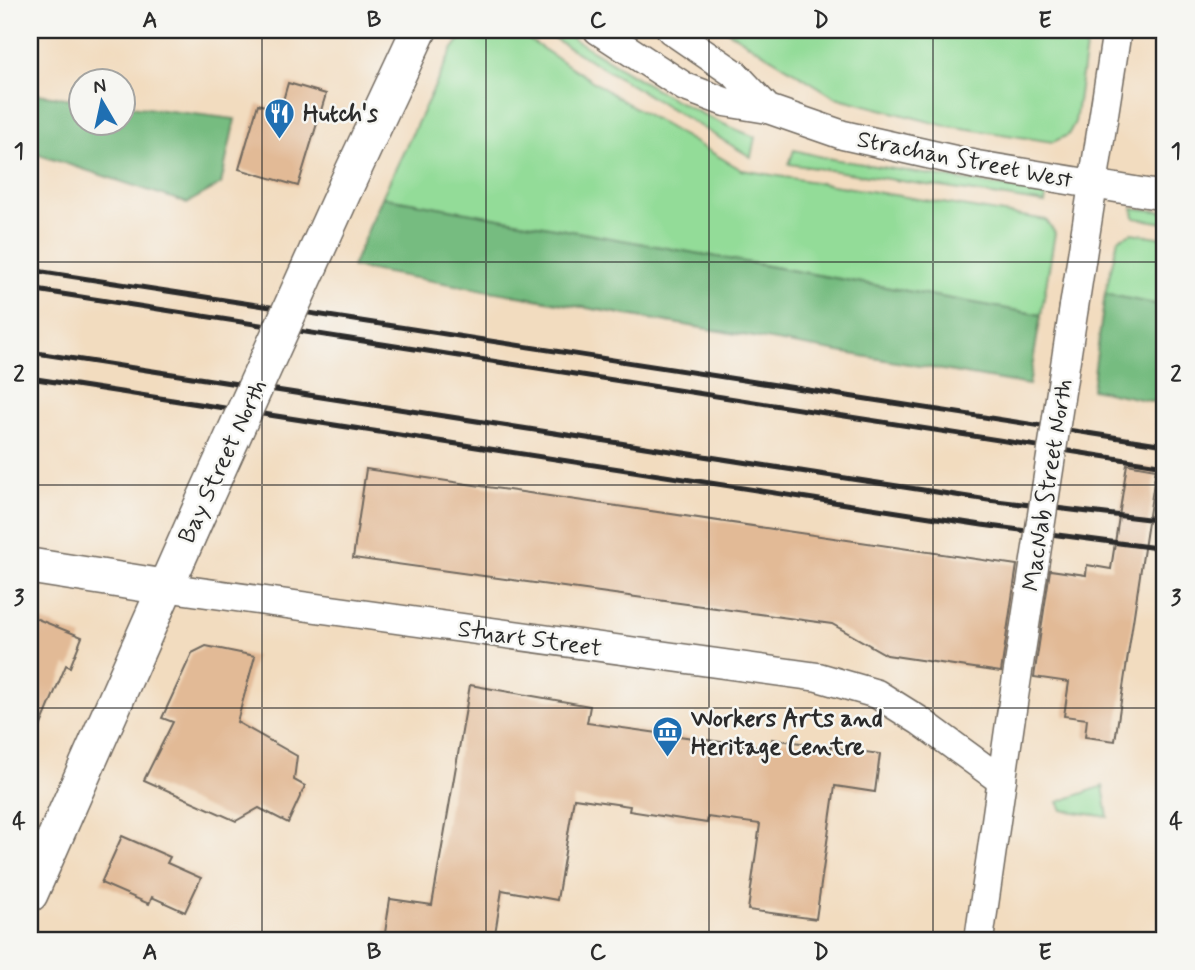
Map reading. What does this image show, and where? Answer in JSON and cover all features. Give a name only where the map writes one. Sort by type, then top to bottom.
[{"type":"street","name":"Bay Street North","points":[[30,894],[164,587],[419,30]]},
{"type":"street","name":"Strachan Street West","points":[[598,30],[685,87],[725,102],[768,109],[856,138],[977,165],[1165,196]]},
{"type":"street","name":"Strachan Street West","points":[[671,30],[734,74],[768,109]]},
{"type":"street","name":"MacNab Street North","points":[[979,940],[1117,30]]},
{"type":"street","name":"Stuart Street","points":[[30,566],[164,587],[818,677],[877,694],[920,720],[1003,781]]},
{"type":"green space","points":[[467,30],[517,32],[620,99],[742,170],[1046,220],[1055,233],[1041,315],[382,197],[452,50]]},
{"type":"green space","points":[[540,30],[559,30],[679,102],[755,137],[751,157]]},
{"type":"green space","points":[[726,30],[991,30],[1086,47],[1075,122],[1068,135],[1053,142],[942,125],[835,97]]},
{"type":"green space","points":[[30,93],[66,98],[66,136],[136,136],[136,107],[235,119],[221,184],[187,203],[30,152]]},
{"type":"green space","points":[[794,150],[826,158],[1036,192],[1046,195],[1045,203],[789,164]]},
{"type":"green space","points":[[382,197],[1041,315],[1029,385],[352,267]]},
{"type":"green space","points":[[1133,208],[1165,212],[1165,223],[1134,218]]},
{"type":"green space","points":[[1132,233],[1165,238],[1165,306],[1105,294],[1118,239]]},
{"type":"green space","points":[[1105,294],[1165,306],[1165,404],[1092,389]]},
{"type":"green space","points":[[1103,786],[1108,817],[1062,810],[1058,802]]},
{"type":"building","name":"Hutch's","points":[[288,83],[326,94],[298,186],[239,169],[258,104],[280,111]]},
{"type":"building","points":[[1127,464],[1156,469],[1115,741],[1085,737],[1087,719],[1064,716],[1069,682],[1034,677],[1050,570],[1086,575],[1087,565],[1111,569]]},
{"type":"building","points":[[366,469],[1017,565],[1001,672],[887,655],[832,624],[353,558]]},
{"type":"building","points":[[30,616],[82,637],[70,667],[66,665],[30,751]]},
{"type":"building","points":[[206,646],[255,656],[237,722],[297,756],[294,780],[305,786],[288,823],[259,808],[236,821],[144,780],[173,722],[162,718],[192,653]]},
{"type":"building","points":[[470,685],[590,706],[587,723],[771,749],[772,739],[880,754],[875,792],[835,786],[816,919],[748,910],[760,824],[708,817],[707,823],[629,811],[630,806],[574,798],[557,900],[502,890],[494,940],[384,940],[390,899],[432,905]]},
{"type":"building","points":[[122,836],[170,857],[167,863],[201,878],[185,912],[152,897],[149,904],[101,883]]},
{"type":"railway","points":[[30,270],[1165,445]]},
{"type":"railway","points":[[30,289],[1165,466]]},
{"type":"railway","points":[[30,352],[988,500],[1165,521]]},
{"type":"railway","points":[[30,378],[982,525],[1165,549]]},
{"type":"place","name":"Hutch's","points":[[280,140]]},
{"type":"place","name":"Workers Arts and Heritage Centre","points":[[668,759]]}]
